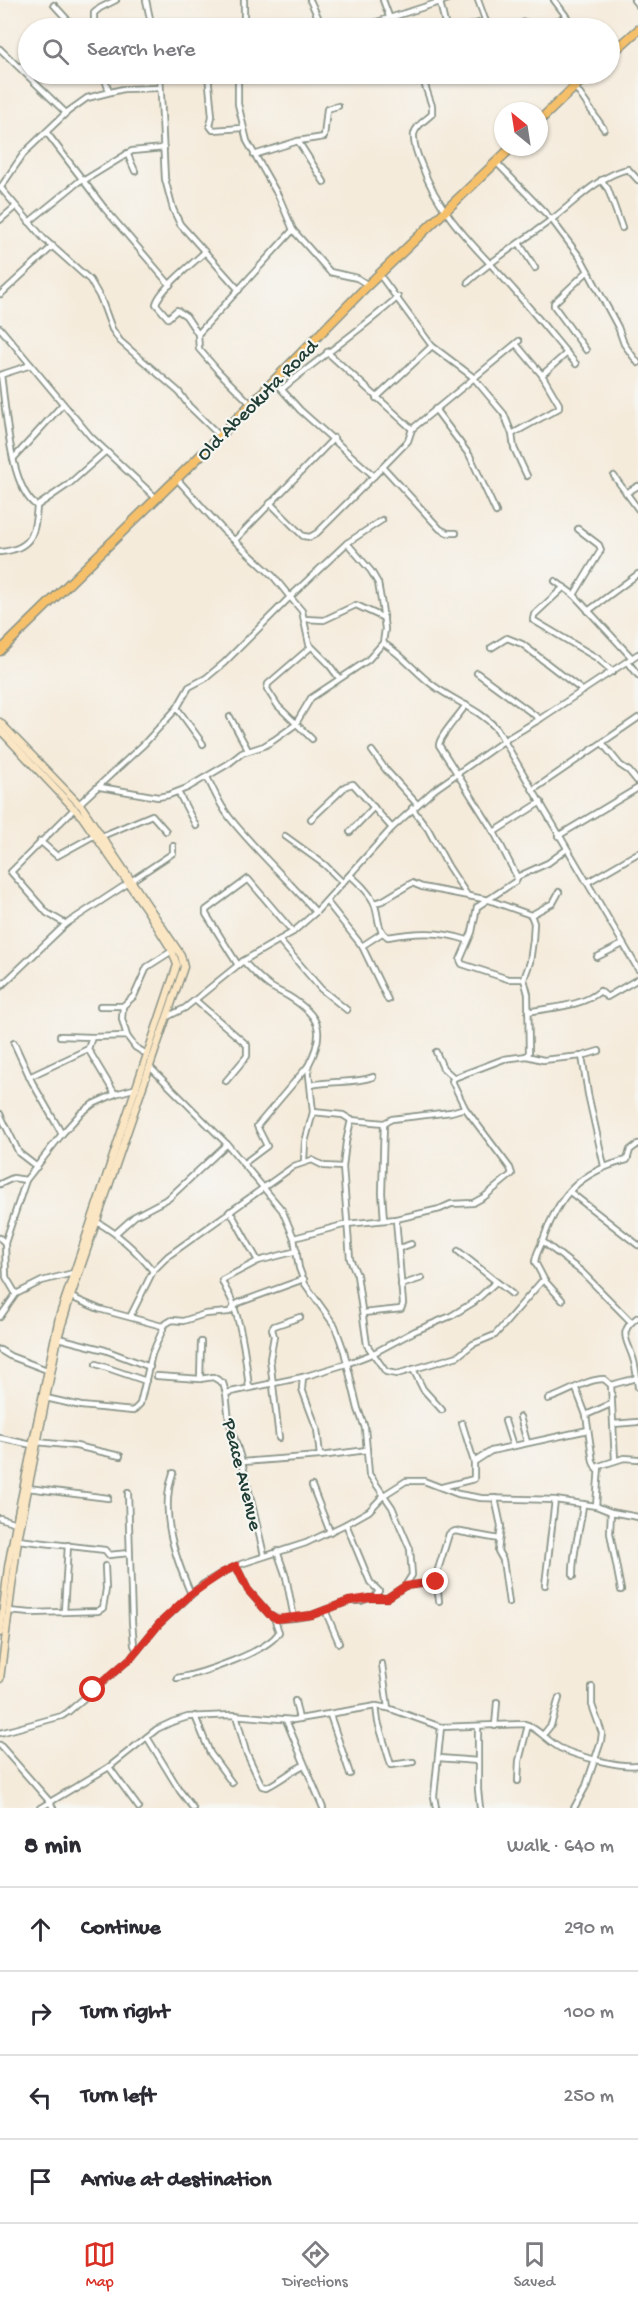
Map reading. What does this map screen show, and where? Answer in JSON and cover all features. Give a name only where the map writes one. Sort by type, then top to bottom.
[{"type":"highway","points":[[620,46],[638,30]]},
{"type":"highway","points":[[548,112],[578,84]]},
{"type":"highway","name":"Old Abeokuta Road","points":[[0,651],[177,479],[379,274],[502,156]]},
{"type":"street","points":[[94,18],[94,14],[100,8],[116,0]]},
{"type":"street","points":[[146,0],[150,18]]},
{"type":"street","points":[[244,0],[244,18]]},
{"type":"street","points":[[310,0],[318,18]]},
{"type":"street","points":[[383,0],[390,18]]},
{"type":"street","points":[[478,0],[485,18]]},
{"type":"street","points":[[554,0],[566,16],[562,18]]},
{"type":"street","points":[[634,0],[638,5]]},
{"type":"street","points":[[393,18],[443,1],[445,18]]},
{"type":"street","points":[[54,5],[66,18]]},
{"type":"street","points":[[0,49],[18,65]]},
{"type":"street","points":[[37,84],[66,113]]},
{"type":"street","points":[[107,84],[109,91]]},
{"type":"street","points":[[209,84],[212,116],[210,126],[213,130],[243,128]]},
{"type":"street","points":[[238,84],[238,104],[243,128],[254,156],[279,197],[293,230],[327,270],[357,278],[368,285]]},
{"type":"street","points":[[424,84],[432,106],[432,114],[417,127],[414,135],[417,153],[426,177],[444,212],[576,364]]},
{"type":"street","points":[[220,436],[189,406],[179,392],[116,337],[93,285],[85,274],[29,222],[0,187],[24,153],[66,113],[89,96],[109,91],[160,87],[165,179],[177,219],[239,290]]},
{"type":"street","points":[[575,87],[604,129]]},
{"type":"street","points":[[254,156],[298,141],[325,137],[327,109],[338,105]]},
{"type":"street","points":[[47,133],[82,180],[170,285]]},
{"type":"street","points":[[298,141],[324,182]]},
{"type":"street","points":[[29,222],[82,180],[127,153],[164,148]]},
{"type":"street","points":[[127,153],[135,171]]},
{"type":"street","points":[[496,162],[552,220],[588,271],[618,327],[624,344],[638,363]]},
{"type":"street","points":[[468,282],[488,264],[552,220],[601,180],[628,169],[638,180]]},
{"type":"street","points":[[601,180],[608,189],[622,228]]},
{"type":"street","points":[[0,220],[15,207]]},
{"type":"street","points":[[198,334],[293,230]]},
{"type":"street","points":[[519,243],[534,268]]},
{"type":"street","points":[[1,294],[53,246]]},
{"type":"street","points":[[205,252],[170,285],[156,300],[156,304],[168,318],[177,310],[181,311],[198,334],[199,349],[251,404]]},
{"type":"street","points":[[586,350],[554,303],[588,271]]},
{"type":"street","points":[[379,274],[432,346],[473,377],[504,414],[512,434],[514,448],[527,476]]},
{"type":"street","points":[[282,389],[327,352],[370,322],[398,297]]},
{"type":"street","points":[[0,328],[63,404],[106,451],[156,498]]},
{"type":"street","points":[[270,503],[303,536],[310,537],[317,533],[408,441],[412,429],[518,342],[542,375],[559,404],[559,408],[512,434]]},
{"type":"street","points":[[376,398],[432,346]]},
{"type":"street","points":[[327,352],[412,429]]},
{"type":"street","points":[[542,375],[567,353]]},
{"type":"street","points":[[31,365],[1,375],[18,479],[28,499],[37,506]]},
{"type":"street","points":[[274,381],[300,410],[374,476]]},
{"type":"street","points":[[13,459],[63,404]]},
{"type":"street","points":[[435,409],[470,456],[496,512]]},
{"type":"street","points":[[235,540],[334,438]]},
{"type":"street","points":[[37,506],[69,484],[106,451]]},
{"type":"street","points":[[383,466],[440,529],[448,533],[456,533]]},
{"type":"street","points":[[614,476],[638,509]]},
{"type":"street","points":[[177,479],[223,530],[273,576],[300,607],[306,636],[311,647],[327,662],[339,678]]},
{"type":"street","points":[[626,493],[638,486]]},
{"type":"street","points":[[0,552],[18,549],[28,541],[35,530],[37,506]]},
{"type":"street","points":[[66,924],[47,913],[11,874],[11,870],[144,744],[177,708],[189,687],[206,678],[224,663],[347,543],[381,520]]},
{"type":"street","points":[[574,595],[601,550],[599,545],[578,530]]},
{"type":"street","points":[[100,787],[158,797],[178,792],[207,777],[248,750],[264,746],[295,724],[311,698],[339,678],[363,666],[383,643],[384,618],[378,583],[371,571],[347,543]]},
{"type":"street","points":[[588,610],[618,591],[638,574]]},
{"type":"street","points":[[555,581],[574,595],[588,610],[630,660],[638,675]]},
{"type":"street","points":[[564,587],[534,615],[533,620],[597,658],[613,672]]},
{"type":"street","points":[[304,619],[324,620],[356,605],[384,618]]},
{"type":"street","points":[[491,648],[507,638],[522,644],[583,691]]},
{"type":"street","points":[[383,643],[401,654],[429,682],[485,716],[505,740],[558,836],[588,882],[638,969]]},
{"type":"street","points":[[311,647],[267,686],[278,706],[312,739]]},
{"type":"street","points":[[167,1017],[185,1008],[240,963],[293,932],[327,902],[414,806],[456,773],[638,654]]},
{"type":"street","points":[[477,673],[540,719]]},
{"type":"street","points":[[466,705],[438,741],[494,832],[517,877]]},
{"type":"street","points":[[177,708],[203,744]]},
{"type":"street","points":[[230,717],[248,750]]},
{"type":"street","points":[[534,790],[638,718]]},
{"type":"street","points":[[0,722],[77,806],[183,961],[183,973],[70,1297],[58,1338],[2,1593],[0,1633]]},
{"type":"street","points":[[0,730],[77,806]]},
{"type":"street","points":[[603,744],[638,782]]},
{"type":"street","points":[[372,750],[414,806],[467,895]]},
{"type":"street","points":[[207,777],[230,819],[264,859],[297,890],[316,912]]},
{"type":"street","points":[[311,819],[346,786],[353,784],[392,828]]},
{"type":"street","points":[[558,836],[638,788]]},
{"type":"street","points":[[178,792],[196,826]]},
{"type":"street","points":[[494,832],[541,802]]},
{"type":"street","points":[[350,832],[374,807]]},
{"type":"street","points":[[40,841],[57,855],[152,815],[166,831]]},
{"type":"street","points":[[285,836],[324,865],[343,883]]},
{"type":"street","points":[[0,987],[66,924],[172,853],[173,846]]},
{"type":"street","points":[[477,907],[516,881],[517,877],[548,863],[567,849]]},
{"type":"street","points":[[588,882],[636,854],[638,863]]},
{"type":"street","points":[[350,875],[374,903],[382,933],[388,937],[416,932],[452,935],[467,940]]},
{"type":"street","points":[[243,1164],[267,1146],[257,1126],[308,1066],[320,1034],[309,1014],[298,1002],[268,985],[240,963],[206,914],[206,910],[248,879],[293,932]]},
{"type":"street","points":[[0,1679],[18,1540],[47,1370],[59,1317],[177,969],[176,958],[129,882]]},
{"type":"street","points":[[374,903],[382,901],[412,883],[489,900],[531,915],[553,903],[560,892]]},
{"type":"street","points":[[479,898],[472,932],[460,960],[462,964],[508,979],[524,979]]},
{"type":"street","points":[[327,902],[362,946],[388,1000]]},
{"type":"street","points":[[527,1056],[529,1052],[528,1012],[524,979],[530,962],[533,940],[534,923],[531,915]]},
{"type":"street","points":[[362,946],[382,933]]},
{"type":"street","points":[[279,940],[321,989],[347,1010]]},
{"type":"street","points":[[597,957],[623,944]]},
{"type":"street","points":[[100,1006],[123,1006],[134,996],[147,967],[172,951]]},
{"type":"street","points":[[528,1012],[564,1006],[593,997],[600,991],[607,997],[638,979]]},
{"type":"street","points":[[195,1000],[247,1045],[247,1056],[226,1081]]},
{"type":"street","points":[[123,1006],[122,1019],[127,1035],[135,1047],[148,1055]]},
{"type":"street","points":[[60,1036],[127,1035]]},
{"type":"street","points":[[29,1077],[88,1049],[92,1037]]},
{"type":"street","points":[[14,1043],[29,1077],[62,1134]]},
{"type":"street","points":[[88,1049],[115,1094]]},
{"type":"street","points":[[454,1078],[504,1059],[527,1056],[543,1060],[582,1056],[599,1051]]},
{"type":"street","points":[[436,1052],[443,1068],[454,1078]]},
{"type":"street","points":[[582,1056],[604,1166]]},
{"type":"street","points":[[304,1161],[305,1142],[313,1112],[308,1066]]},
{"type":"street","points":[[150,1067],[227,1144],[282,1210],[294,1238],[304,1279],[335,1326],[344,1351],[365,1428],[369,1474],[392,1507],[410,1549],[413,1566],[410,1580],[387,1598],[340,1603],[325,1610],[294,1618],[274,1618]]},
{"type":"street","points":[[311,1085],[333,1081],[364,1080],[373,1077]]},
{"type":"street","points":[[294,1238],[347,1224],[396,1219],[440,1209],[451,1204],[473,1203],[512,1174],[465,1108],[454,1087],[452,1081],[454,1078]]},
{"type":"street","points":[[16,1294],[6,1277],[5,1243],[26,1180],[62,1134],[86,1109],[115,1094],[137,1088]]},
{"type":"street","points":[[313,1112],[343,1115],[351,1120],[384,1123],[392,1119],[451,1112],[465,1108]]},
{"type":"street","points":[[0,1113],[19,1153],[37,1167]]},
{"type":"street","points":[[351,1120],[343,1167],[350,1259],[357,1275],[364,1337],[372,1354],[386,1372],[390,1374],[458,1356],[473,1344],[495,1335],[538,1285],[545,1281]]},
{"type":"street","points":[[384,1123],[382,1193],[384,1220]]},
{"type":"street","points":[[116,1233],[135,1216],[169,1198],[227,1144]]},
{"type":"street","points":[[562,1300],[545,1281],[535,1262],[546,1228],[556,1208],[586,1176],[604,1166],[627,1160],[630,1150],[638,1144]]},
{"type":"street","points":[[130,1317],[153,1270],[168,1256],[230,1211],[304,1161],[312,1160],[324,1166],[343,1167]]},
{"type":"street","points":[[0,1184],[13,1178],[26,1180]]},
{"type":"street","points":[[570,1192],[638,1245]]},
{"type":"street","points":[[230,1211],[258,1261]]},
{"type":"street","points":[[363,1313],[402,1309],[400,1248],[396,1219]]},
{"type":"street","points":[[97,1222],[116,1233],[133,1247],[153,1270]]},
{"type":"street","points":[[0,1238],[5,1243]]},
{"type":"street","points":[[543,1242],[582,1272],[631,1322]]},
{"type":"street","points":[[400,1248],[411,1245]]},
{"type":"street","points":[[249,1388],[244,1347],[234,1306],[222,1280],[258,1261],[297,1251]]},
{"type":"street","points":[[458,1251],[512,1294]]},
{"type":"street","points":[[0,1317],[16,1294],[42,1281],[73,1273]]},
{"type":"street","points":[[401,1285],[422,1278]]},
{"type":"street","points":[[70,1297],[99,1309],[162,1326],[172,1320],[183,1321],[205,1314],[229,1312],[234,1306],[270,1290],[304,1279]]},
{"type":"street","points":[[157,1376],[218,1379],[223,1383],[226,1393],[303,1377],[372,1354],[415,1331],[452,1316],[474,1302],[496,1282]]},
{"type":"street","points":[[279,1438],[270,1359],[274,1336],[272,1327],[300,1317]]},
{"type":"street","points":[[638,1317],[627,1328],[624,1339],[633,1359],[638,1387]]},
{"type":"street","points":[[46,1398],[81,1406],[133,1411],[140,1404],[152,1354],[161,1336],[162,1326]]},
{"type":"street","points":[[58,1338],[105,1350],[150,1367]]},
{"type":"street","points":[[200,1379],[201,1342]]},
{"type":"street","points":[[0,1349],[10,1356],[47,1370]]},
{"type":"street","points":[[96,1364],[146,1381]]},
{"type":"street","points":[[413,1368],[423,1389],[442,1410]]},
{"type":"street","points":[[303,1377],[302,1389],[317,1429],[320,1456]]},
{"type":"street","points":[[548,1399],[595,1379],[611,1383],[637,1378]]},
{"type":"street","points":[[611,1383],[615,1460]]},
{"type":"street","points":[[576,1389],[586,1415],[597,1467],[596,1506]]},
{"type":"street","name":"Peace Avenue","points":[[226,1393],[229,1421],[242,1462],[264,1555]]},
{"type":"street","points":[[586,1415],[611,1404]]},
{"type":"street","points":[[520,1417],[527,1442]]},
{"type":"street","points":[[505,1420],[513,1446]]},
{"type":"street","points":[[613,1424],[638,1422]]},
{"type":"street","points":[[442,1487],[474,1479],[474,1462],[462,1423]]},
{"type":"street","points":[[474,1462],[491,1451],[588,1430]]},
{"type":"street","points":[[0,1438],[34,1444],[76,1446],[120,1456]]},
{"type":"street","points":[[242,1462],[367,1450]]},
{"type":"street","points":[[597,1467],[615,1460],[631,1458],[638,1460]]},
{"type":"street","points":[[173,1473],[168,1495],[170,1534],[191,1594]]},
{"type":"street","points":[[0,1733],[62,1716],[137,1651],[159,1624],[191,1594],[222,1573],[264,1555],[306,1543],[346,1524],[369,1511],[384,1495],[406,1481],[424,1481],[458,1494],[481,1498],[555,1500],[596,1506],[611,1512],[638,1517]]},
{"type":"street","points":[[312,1486],[330,1532]]},
{"type":"street","points":[[28,1488],[108,1498]]},
{"type":"street","points":[[128,1492],[132,1622],[134,1645],[137,1651]]},
{"type":"street","points":[[495,1498],[501,1526],[498,1551],[503,1560],[509,1603]]},
{"type":"street","points":[[545,1585],[555,1500]]},
{"type":"street","points":[[573,1576],[572,1564],[583,1504]]},
{"type":"street","points":[[611,1512],[610,1533],[621,1590]]},
{"type":"street","points":[[0,1518],[16,1523]]},
{"type":"street","points":[[346,1524],[370,1582],[380,1591],[374,1598]]},
{"type":"street","points":[[439,1601],[436,1582],[449,1534],[455,1531],[499,1539]]},
{"type":"street","points":[[18,1540],[105,1550],[109,1555],[129,1553]]},
{"type":"street","points":[[64,1612],[68,1545]]},
{"type":"street","points":[[277,1551],[286,1577],[294,1618]]},
{"type":"street","points":[[8,1611],[94,1612],[103,1608],[106,1589],[105,1566]]},
{"type":"street","points":[[177,1678],[203,1672],[245,1655],[275,1637],[279,1632],[274,1618],[248,1590],[236,1566]]},
{"type":"street","points":[[405,1586],[436,1582]]},
{"type":"street","points":[[325,1610],[339,1643]]},
{"type":"street","points":[[382,1664],[388,1707]]},
{"type":"street","points":[[574,1808],[586,1786],[602,1733],[592,1705],[592,1687]]},
{"type":"street","points":[[543,1735],[551,1725],[559,1698]]},
{"type":"street","points":[[296,1701],[299,1719]]},
{"type":"street","points":[[495,1726],[497,1702]]},
{"type":"street","points":[[376,1706],[378,1722],[391,1765],[413,1762]]},
{"type":"street","points":[[40,1808],[109,1767],[147,1737],[172,1722],[195,1716],[236,1715],[286,1720],[330,1715],[376,1706],[388,1707],[441,1727],[528,1725],[559,1748],[579,1756],[622,1766],[638,1765]]},
{"type":"street","points":[[236,1715],[246,1752],[262,1786],[267,1787],[304,1765]]},
{"type":"street","points":[[330,1715],[350,1774]]},
{"type":"street","points":[[195,1716],[210,1753],[232,1783]]},
{"type":"street","points":[[286,1720],[323,1808]]},
{"type":"street","points":[[518,1781],[519,1761],[528,1725]]},
{"type":"street","points":[[436,1808],[434,1796],[441,1727]]},
{"type":"street","points":[[478,1727],[480,1808]]},
{"type":"street","points":[[147,1737],[180,1791],[194,1808]]},
{"type":"street","points":[[0,1745],[50,1802],[52,1808]]},
{"type":"street","points":[[439,1758],[478,1761]]},
{"type":"street","points":[[109,1767],[139,1808]]},
{"type":"route","points":[[93,1690],[132,1657],[159,1624],[191,1594],[236,1566],[248,1590],[269,1614],[277,1619],[312,1615],[349,1601],[387,1598],[405,1586],[436,1582]]}]
